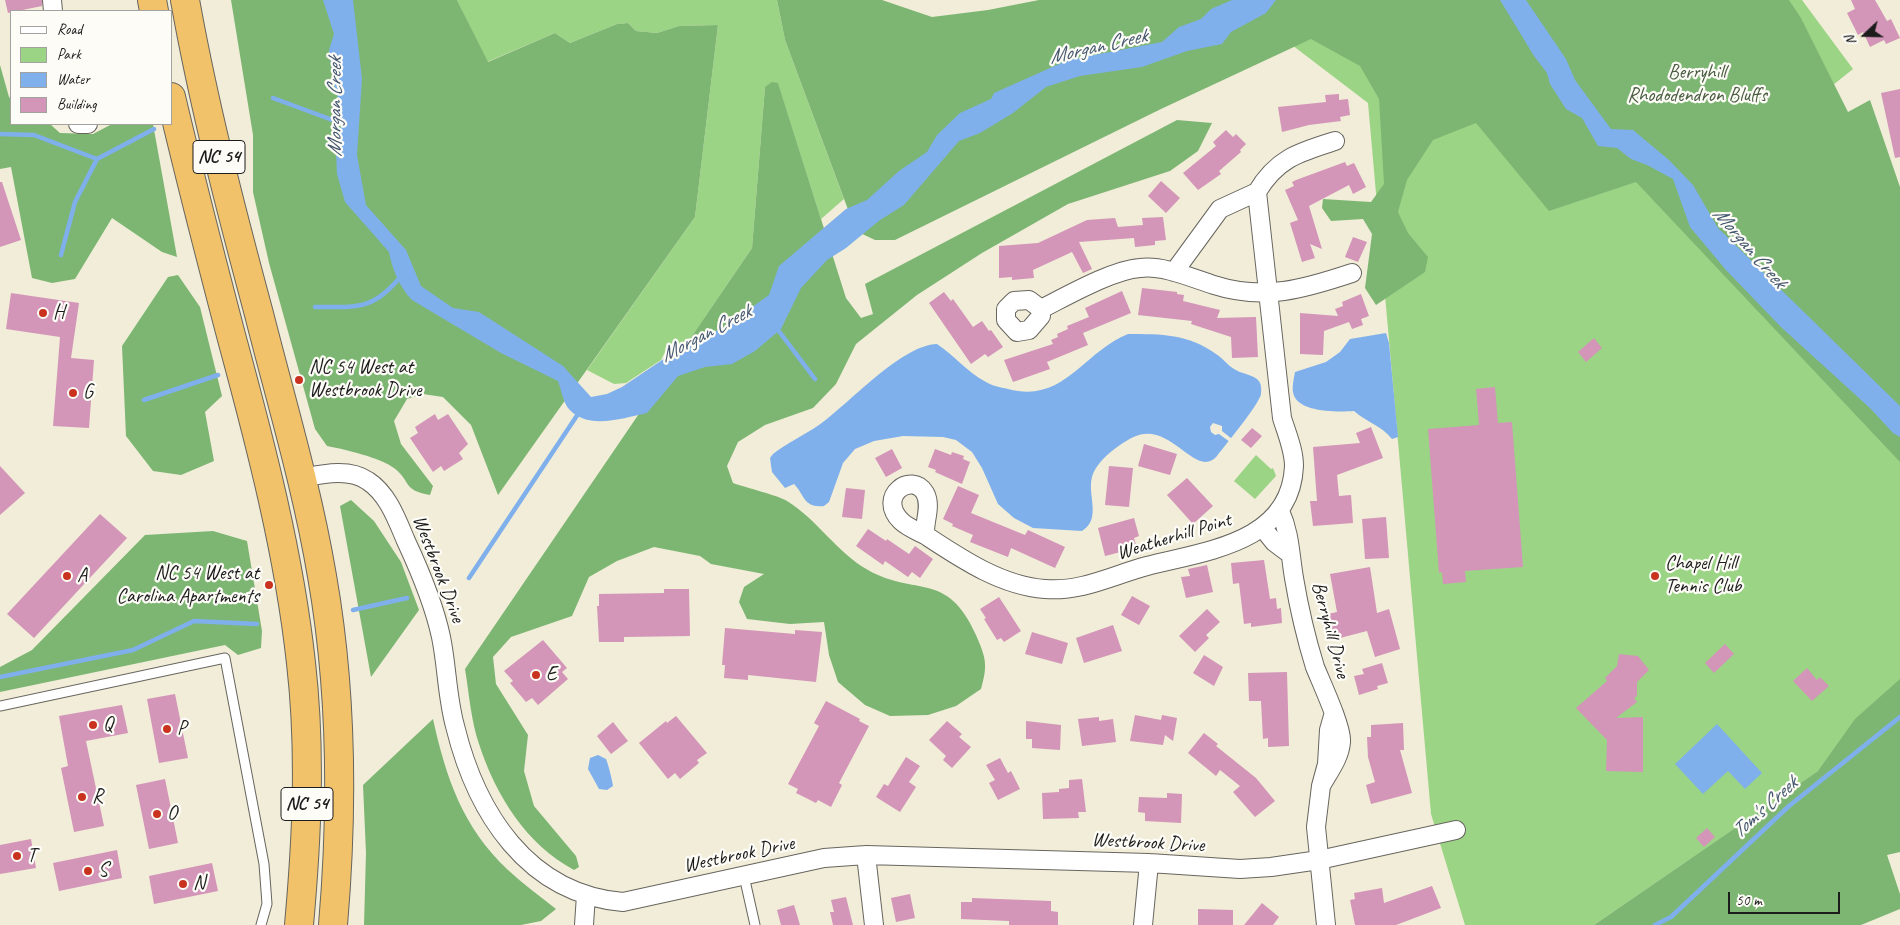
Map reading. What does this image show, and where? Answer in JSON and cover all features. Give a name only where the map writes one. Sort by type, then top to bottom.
[{"type":"highway","name":"NC 54","points":[[185,0],[221,164],[302,478],[322,577],[334,681],[340,788],[333,925]]},
{"type":"highway","name":"NC 54","points":[[172,101],[268,477],[291,591],[303,683],[308,767],[307,830],[299,925]]},
{"type":"highway","points":[[247,394],[262,404],[284,465],[293,475],[302,478]]},
{"type":"highway","points":[[268,477],[277,479],[286,492],[306,561],[322,577]]},
{"type":"street","points":[[1174,272],[1212,217],[1220,209],[1257,192],[1271,172],[1287,159],[1336,141]]},
{"type":"street","name":"Weatherhill Point","points":[[925,535],[963,560],[1023,585],[1045,589],[1090,586],[1146,566],[1222,547],[1251,536],[1280,511],[1291,483],[1294,466],[1292,451],[1282,418],[1257,192]]},
{"type":"street","points":[[1041,309],[1102,279],[1140,268],[1174,272],[1216,286],[1269,294],[1319,284],[1352,273]]},
{"type":"street","name":"Westbrook Drive","points":[[302,478],[342,473],[367,480],[380,490],[398,523],[430,600],[441,636],[454,725],[463,757],[483,801],[500,829],[524,859],[550,880],[600,900],[623,902],[824,858],[866,855],[1149,863],[1240,869],[1271,867],[1319,860],[1456,830]]},
{"type":"street","name":"Berryhill Drive","points":[[1280,511],[1291,541],[1290,554],[1298,602],[1311,651],[1333,716],[1340,727],[1342,741],[1338,756],[1321,786],[1316,827],[1326,925]]},
{"type":"street","points":[[1262,527],[1274,542],[1290,554]]},
{"type":"street","points":[[866,855],[874,925]]},
{"type":"street","points":[[1143,925],[1149,863]]},
{"type":"street","points":[[584,925],[586,895]]},
{"type":"lane","points":[[0,706],[225,658],[264,864],[267,904],[261,925]]},
{"type":"lane","points":[[744,876],[755,925]]},
{"type":"green space","points":[[231,0],[457,0],[488,62],[555,33],[570,43],[617,24],[628,23],[636,31],[657,33],[679,26],[718,25],[695,217],[498,495],[471,425],[443,397],[423,394],[407,399],[394,421],[401,444],[433,486],[430,495],[415,491],[400,473],[388,464],[362,454],[327,446],[315,429],[269,263],[253,192],[253,135]]},
{"type":"green space","points":[[457,0],[777,0],[785,40],[844,199],[821,219],[778,84],[765,87],[752,248],[686,345],[664,354],[661,360],[626,383],[614,384],[587,370],[695,217],[718,25],[679,26],[657,33],[636,31],[628,23],[617,24],[570,43],[555,33],[487,62]]},
{"type":"green space","name":"Berryhill Rhododendron Bluffs","points":[[777,0],[882,0],[932,17],[988,10],[1039,0],[1789,0],[1801,18],[1848,112],[1870,100],[1900,187],[1900,462],[1636,182],[1549,211],[1476,123],[1433,140],[1407,180],[1398,212],[1408,233],[1428,257],[1425,272],[1376,305],[1365,288],[1372,234],[1363,219],[1331,221],[1322,208],[1323,199],[1371,202],[1384,184],[1379,99],[1360,66],[1311,39],[1161,109],[895,240],[875,240],[856,231],[785,40]]},
{"type":"green space","name":"Chapel Hill Tennis Club","points":[[1233,0],[1802,0],[1853,69],[1686,203],[1900,412],[1900,715],[1594,925],[1465,925],[1431,814],[1368,103]]},
{"type":"green space","points":[[0,65],[10,98],[10,125],[51,125],[60,133],[93,134],[110,125],[153,125],[177,257],[162,252],[112,218],[75,279],[52,283],[32,278],[11,167],[0,169]]},
{"type":"green space","points":[[772,82],[778,83],[846,298],[861,318],[873,314],[865,284],[1177,120],[1212,123],[1198,151],[1170,171],[1068,204],[982,253],[917,295],[856,344],[836,384],[813,408],[765,425],[738,442],[727,466],[733,483],[787,501],[808,517],[846,554],[868,570],[885,578],[929,588],[942,593],[954,601],[965,615],[982,650],[985,674],[981,689],[956,706],[928,715],[890,716],[865,705],[838,682],[829,655],[824,622],[790,624],[747,619],[739,602],[744,587],[764,574],[711,564],[700,556],[654,547],[617,561],[589,577],[572,616],[511,637],[493,657],[496,684],[528,735],[524,771],[534,806],[576,856],[579,867],[574,870],[541,847],[527,832],[515,817],[494,782],[476,735],[465,669],[752,248],[765,87]]},
{"type":"green space","points":[[178,275],[200,307],[222,396],[205,412],[214,461],[181,475],[153,471],[126,436],[122,346],[168,277]]},
{"type":"green space","points":[[1256,455],[1271,469],[1273,468],[1276,476],[1255,499],[1234,481]]},
{"type":"green space","points":[[351,500],[374,521],[401,562],[419,610],[371,677],[340,506]]},
{"type":"green space","points":[[213,531],[247,541],[262,631],[261,648],[238,655],[225,645],[0,692],[0,667],[32,650],[145,535]]},
{"type":"green space","points":[[1900,679],[1900,852],[1887,855],[1900,894],[1900,909],[1861,925],[1594,925],[1818,771],[1855,719]]},
{"type":"green space","points":[[433,719],[444,762],[458,801],[479,837],[508,870],[556,909],[541,921],[521,925],[364,925],[366,853],[363,785]]},
{"type":"water","points":[[323,0],[353,0],[362,79],[357,155],[366,205],[406,250],[421,286],[453,308],[479,312],[563,366],[591,397],[607,394],[622,387],[674,352],[724,327],[769,295],[779,266],[846,209],[867,200],[899,171],[927,152],[937,135],[960,113],[991,99],[994,93],[1068,60],[1162,42],[1179,27],[1201,19],[1211,9],[1232,0],[1276,0],[1266,13],[1231,32],[1222,44],[1187,51],[1142,67],[1080,76],[1046,87],[1013,113],[980,133],[959,141],[904,205],[880,220],[846,248],[827,260],[801,288],[781,329],[755,351],[732,364],[705,367],[678,376],[647,413],[616,420],[595,421],[576,415],[568,408],[558,381],[501,353],[412,300],[397,278],[389,252],[345,202],[337,174],[336,153],[341,129],[341,109],[333,80],[329,50],[334,34]]},
{"type":"water","points":[[1500,0],[1526,0],[1566,59],[1575,80],[1611,129],[1633,130],[1669,160],[1693,185],[1718,228],[1900,406],[1900,437],[1893,433],[1871,409],[1781,327],[1726,270],[1690,227],[1673,179],[1631,159],[1617,148],[1598,146],[1582,118],[1566,109],[1550,84],[1547,73],[1534,56]]},
{"type":"water","points":[[1386,333],[1389,343],[1398,437],[1392,439],[1383,430],[1354,411],[1328,411],[1309,408],[1296,399],[1293,392],[1295,372],[1326,362],[1340,352],[1350,339]]},
{"type":"water","points":[[1128,334],[1174,336],[1196,342],[1206,347],[1229,366],[1257,379],[1260,382],[1261,394],[1254,407],[1217,456],[1209,461],[1201,461],[1192,457],[1161,437],[1149,434],[1136,436],[1117,447],[1094,471],[1091,484],[1093,513],[1088,526],[1082,531],[1033,528],[1014,518],[998,504],[982,468],[972,452],[956,440],[943,437],[903,436],[874,441],[855,449],[843,463],[829,502],[824,506],[808,503],[794,484],[785,488],[772,472],[770,458],[773,454],[819,425],[892,365],[923,347],[937,344],[988,383],[1027,392],[1044,389],[1059,383],[1112,342]]},
{"type":"water","points":[[1717,724],[1762,773],[1745,789],[1728,771],[1703,794],[1675,764]]},
{"type":"water","points":[[598,755],[606,759],[610,773],[613,786],[607,790],[599,789],[588,769],[590,758]]},
{"type":"pier","points":[[1213,423],[1222,426],[1222,431],[1232,439],[1230,442],[1219,434],[1215,435],[1211,432],[1210,427]]},
{"type":"building","points":[[5,0],[42,0],[42,6],[23,10],[10,10],[8,13]]},
{"type":"building","points":[[1851,0],[1875,0],[1887,21],[1891,19],[1900,38],[1886,44],[1884,40],[1870,47],[1863,32],[1858,35],[1847,13],[1855,9]]},
{"type":"building","points":[[1900,89],[1900,157],[1895,158],[1881,93]]},
{"type":"building","points":[[1339,94],[1339,100],[1348,99],[1350,115],[1340,117],[1341,121],[1309,125],[1282,132],[1278,107],[1326,102],[1325,95]]},
{"type":"building","points":[[1226,130],[1233,137],[1236,134],[1246,144],[1240,150],[1241,152],[1219,171],[1221,174],[1198,190],[1183,173],[1216,146],[1213,142]]},
{"type":"building","points":[[1345,162],[1347,166],[1354,163],[1366,187],[1353,194],[1349,185],[1309,206],[1322,249],[1310,244],[1315,258],[1302,262],[1290,223],[1298,220],[1285,190],[1294,186],[1292,182],[1296,180]]},
{"type":"building","points":[[1161,181],[1180,198],[1166,213],[1148,196]]},
{"type":"building","points":[[0,182],[2,182],[21,240],[0,247]]},
{"type":"building","points":[[1163,217],[1166,240],[1155,241],[1155,245],[1135,247],[1134,238],[1079,242],[1092,269],[1083,273],[1072,252],[1033,270],[1034,278],[1012,280],[1012,277],[999,278],[999,246],[1038,243],[1087,220],[1115,218],[1118,227],[1143,225],[1142,218]]},
{"type":"building","points":[[1353,237],[1367,242],[1358,262],[1345,257]]},
{"type":"building","points":[[1142,288],[1177,292],[1177,294],[1184,295],[1183,301],[1220,310],[1217,318],[1256,317],[1258,357],[1232,358],[1231,337],[1191,324],[1192,321],[1138,315]]},
{"type":"building","points":[[1122,291],[1131,313],[1083,333],[1088,345],[1047,362],[1050,369],[1013,382],[1004,360],[1053,344],[1051,340],[1058,337],[1057,334],[1068,329],[1067,326],[1089,317],[1085,308]]},
{"type":"building","points":[[944,292],[951,301],[953,299],[973,327],[982,321],[1003,347],[988,357],[985,354],[971,364],[929,303]]},
{"type":"building","points":[[11,293],[79,303],[71,358],[94,360],[89,428],[53,426],[60,337],[6,329]]},
{"type":"building","points":[[1361,294],[1369,316],[1361,319],[1363,325],[1352,329],[1349,322],[1324,331],[1323,355],[1300,354],[1300,313],[1338,316],[1335,309],[1343,306],[1342,302]]},
{"type":"building","points":[[1594,338],[1602,348],[1586,362],[1578,352]]},
{"type":"building","points":[[1495,387],[1498,423],[1512,422],[1523,567],[1465,571],[1466,582],[1443,584],[1442,572],[1439,573],[1428,429],[1479,425],[1476,389]]},
{"type":"building","points":[[435,414],[438,420],[448,414],[468,444],[459,453],[463,459],[444,471],[441,466],[433,472],[410,438],[418,433],[415,427]]},
{"type":"building","points":[[1371,427],[1383,458],[1337,475],[1339,496],[1351,495],[1353,523],[1313,526],[1310,501],[1317,501],[1313,447],[1360,443],[1356,433]]},
{"type":"building","points":[[1252,428],[1262,436],[1251,448],[1241,440]]},
{"type":"building","points":[[1144,444],[1177,454],[1170,475],[1138,466]]},
{"type":"building","points":[[892,449],[902,468],[886,477],[875,458]]},
{"type":"building","points":[[935,449],[951,455],[952,452],[964,456],[963,459],[970,462],[962,484],[928,467]]},
{"type":"building","points":[[0,466],[25,493],[0,515]]},
{"type":"building","points":[[1109,466],[1133,468],[1129,507],[1105,505]]},
{"type":"building","points":[[1187,478],[1213,506],[1193,524],[1167,495]]},
{"type":"building","points":[[958,486],[979,495],[971,513],[1025,535],[1028,530],[1065,547],[1055,568],[1011,548],[1008,557],[970,542],[973,535],[952,526],[953,524],[943,519]]},
{"type":"building","points":[[846,488],[865,490],[862,519],[842,517]]},
{"type":"building","name":"A","points":[[100,514],[127,538],[34,638],[7,614]]},
{"type":"building","points":[[1386,517],[1389,558],[1365,559],[1362,519]]},
{"type":"building","points":[[1134,518],[1139,536],[1134,538],[1137,548],[1105,556],[1098,528]]},
{"type":"building","points":[[868,529],[909,554],[915,546],[933,559],[920,578],[912,572],[908,577],[885,561],[883,565],[856,546]]},
{"type":"building","points":[[1264,560],[1270,599],[1276,598],[1277,609],[1281,608],[1282,623],[1251,627],[1251,623],[1244,624],[1239,583],[1233,584],[1231,563]]},
{"type":"building","points":[[1207,565],[1213,592],[1186,598],[1181,577],[1190,576],[1188,569]]},
{"type":"building","points":[[1370,567],[1377,613],[1389,609],[1400,649],[1375,657],[1367,631],[1336,639],[1335,637],[1327,639],[1323,622],[1329,620],[1328,614],[1337,612],[1330,574]]},
{"type":"building","points":[[664,589],[689,589],[690,636],[624,637],[624,642],[599,642],[597,606],[599,606],[599,594],[664,593]]},
{"type":"building","points":[[1132,596],[1150,606],[1139,625],[1121,615]]},
{"type":"building","points":[[999,597],[1021,631],[1004,642],[1001,638],[997,640],[980,609]]},
{"type":"building","points":[[1207,609],[1220,622],[1206,635],[1209,638],[1195,652],[1179,636]]},
{"type":"building","points":[[1113,625],[1122,651],[1084,663],[1076,638]]},
{"type":"building","points":[[725,628],[795,634],[795,630],[822,632],[816,682],[748,675],[748,680],[724,678],[725,665],[722,665]]},
{"type":"building","points":[[1032,632],[1068,643],[1062,664],[1025,654]]},
{"type":"building","name":"E","points":[[543,640],[567,668],[562,672],[568,679],[538,705],[532,698],[526,702],[510,683],[513,681],[504,671]]},
{"type":"building","points":[[1725,644],[1734,654],[1714,673],[1705,663]]},
{"type":"building","points":[[1619,654],[1638,656],[1649,670],[1637,682],[1637,696],[1634,698],[1637,702],[1616,718],[1643,717],[1643,772],[1606,771],[1607,740],[1576,708],[1607,681],[1605,678],[1617,666]]},
{"type":"building","points":[[1204,655],[1223,667],[1214,686],[1193,673]]},
{"type":"building","points":[[1382,663],[1388,683],[1377,686],[1378,689],[1359,695],[1354,676],[1364,674],[1362,669]]},
{"type":"building","points":[[1807,668],[1817,680],[1820,677],[1829,686],[1812,701],[1793,681]]},
{"type":"building","points":[[1287,672],[1289,746],[1268,747],[1268,738],[1263,739],[1261,701],[1249,701],[1248,673]]},
{"type":"building","name":"P","points":[[175,694],[188,758],[159,763],[147,699]]},
{"type":"building","points":[[826,701],[860,719],[859,721],[869,726],[839,783],[842,785],[831,807],[818,800],[816,803],[796,793],[798,789],[788,784],[819,726],[814,723]]},
{"type":"building","points":[[122,705],[128,733],[86,741],[104,826],[74,832],[61,768],[68,766],[59,716]]},
{"type":"building","points":[[1135,715],[1161,720],[1162,715],[1177,718],[1173,741],[1165,735],[1163,745],[1130,741]]},
{"type":"building","points":[[676,716],[707,753],[697,760],[699,763],[680,779],[675,773],[668,779],[639,743],[666,721],[667,723]]},
{"type":"building","points":[[1099,717],[1099,721],[1113,719],[1116,742],[1082,746],[1078,719]]},
{"type":"building","points":[[947,721],[962,734],[959,737],[971,747],[952,768],[943,760],[946,756],[929,740]]},
{"type":"building","points":[[1026,721],[1061,725],[1060,750],[1032,748],[1032,739],[1026,739]]},
{"type":"building","points":[[613,722],[628,741],[611,754],[597,736]]},
{"type":"building","points":[[1403,723],[1404,750],[1400,750],[1412,793],[1371,804],[1366,785],[1375,782],[1368,757],[1367,737],[1371,737],[1371,725]]},
{"type":"building","points":[[1204,733],[1218,744],[1216,746],[1256,778],[1275,801],[1255,817],[1233,792],[1240,786],[1220,770],[1216,776],[1188,753]]},
{"type":"building","points":[[906,757],[920,766],[909,782],[916,787],[900,812],[876,797],[884,784],[888,786]]},
{"type":"building","points":[[1000,758],[1008,773],[1011,771],[1020,789],[998,800],[989,783],[995,780],[986,765]]},
{"type":"building","name":"O","points":[[165,779],[178,843],[149,849],[136,785]]},
{"type":"building","points":[[1082,779],[1086,812],[1078,812],[1079,818],[1043,819],[1042,793],[1059,792],[1059,789],[1069,788],[1069,780]]},
{"type":"building","points":[[1167,793],[1182,794],[1181,823],[1145,821],[1145,813],[1138,812],[1139,797],[1167,798]]},
{"type":"building","points":[[1707,828],[1715,837],[1704,847],[1696,838]]},
{"type":"building","name":"T","points":[[31,839],[36,868],[0,874],[0,845]]},
{"type":"building","name":"S","points":[[117,850],[122,878],[59,891],[53,863]]},
{"type":"building","name":"N","points":[[212,863],[218,891],[154,904],[149,876]]},
{"type":"building","points":[[1432,886],[1441,908],[1396,925],[1355,925],[1350,900],[1355,899],[1354,893],[1382,888],[1384,903]]},
{"type":"building","points":[[910,894],[915,918],[896,922],[891,898]]},
{"type":"building","points":[[846,897],[853,925],[833,925],[830,912],[834,912],[831,900]]},
{"type":"building","points":[[972,898],[1051,901],[1051,911],[1058,912],[1058,925],[1009,925],[1009,921],[961,919],[961,902],[972,902]]},
{"type":"building","points":[[1262,903],[1279,917],[1273,925],[1244,925]]},
{"type":"building","points":[[794,905],[800,925],[781,925],[777,910]]},
{"type":"building","points":[[1198,909],[1233,910],[1233,925],[1198,925]]},
{"type":"waterway","name":"Morgan Creek","points":[[273,98],[346,125]]},
{"type":"waterway","points":[[0,134],[34,135],[97,159],[154,129]]},
{"type":"waterway","points":[[61,255],[75,202],[97,159]]},
{"type":"waterway","points":[[315,307],[353,306],[373,301],[392,287],[402,275]]},
{"type":"waterway","points":[[775,326],[815,379]]},
{"type":"waterway","points":[[144,400],[218,375]]},
{"type":"waterway","points":[[469,578],[580,411]]},
{"type":"waterway","points":[[353,610],[407,598]]},
{"type":"waterway","points":[[0,677],[133,650],[194,621],[257,624]]},
{"type":"waterway","name":"Tom's Creek","points":[[1655,925],[1671,917],[1789,806],[1900,717]]},
{"type":"place","name":"H","points":[[43,313]]},
{"type":"place","name":"NC 54 West at Westbrook Drive","points":[[299,380]]},
{"type":"place","name":"G","points":[[73,393]]},
{"type":"place","name":"A","points":[[67,576]]},
{"type":"place","name":"Chapel Hill Tennis Club","points":[[1655,576]]},
{"type":"place","name":"NC 54 West at Carolina Apartments","points":[[269,585]]},
{"type":"place","name":"E","points":[[536,675]]},
{"type":"place","name":"Q","points":[[93,725]]},
{"type":"place","name":"P","points":[[167,729]]},
{"type":"place","name":"R","points":[[82,797]]},
{"type":"place","name":"O","points":[[157,814]]},
{"type":"place","name":"T","points":[[17,856]]},
{"type":"place","name":"S","points":[[88,871]]},
{"type":"place","name":"N","points":[[183,884]]}]
